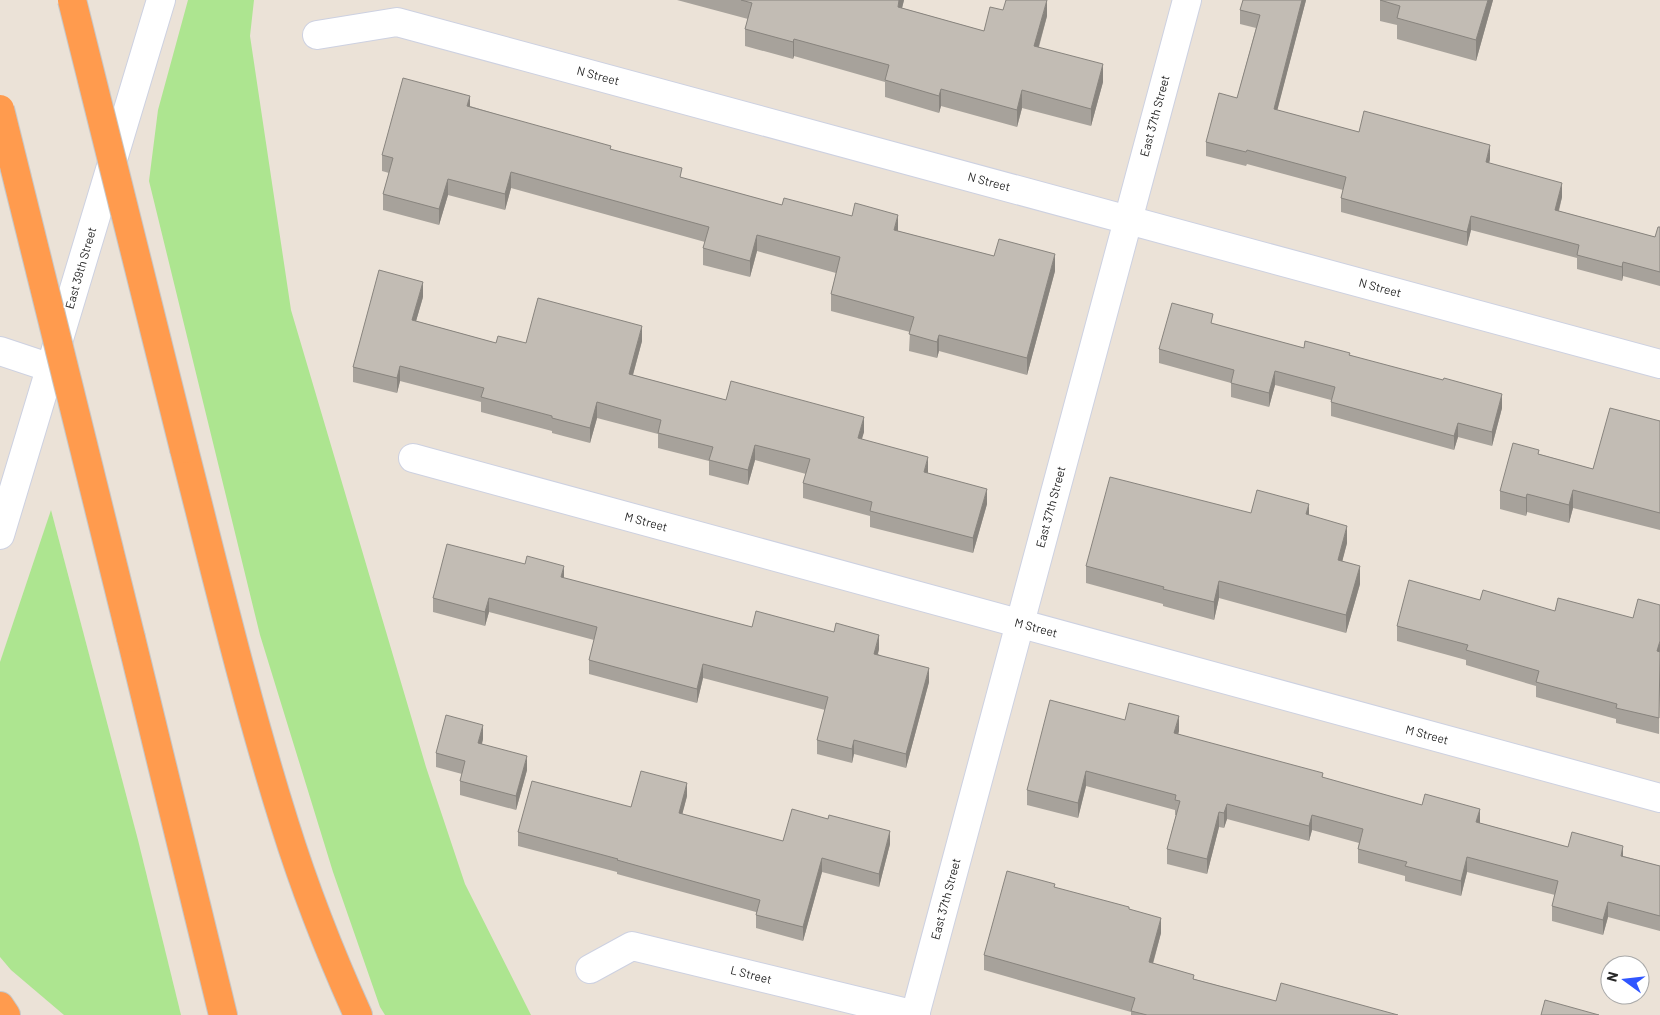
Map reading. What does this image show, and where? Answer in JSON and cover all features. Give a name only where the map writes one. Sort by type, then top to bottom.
[{"type":"highway","points":[[72,0],[246,693],[285,826],[333,960],[358,1015]]},
{"type":"highway","points":[[0,109],[223,1015]]},
{"type":"highway","points":[[0,1006],[6,1015]]},
{"type":"street","name":"East 39th Street","points":[[0,535],[161,0]]},
{"type":"street","name":"East 37th Street","points":[[915,1015],[1187,0]]},
{"type":"street","name":"N Street","points":[[317,35],[397,22],[1660,364]]},
{"type":"street","points":[[0,351],[51,368]]},
{"type":"street","name":"M Street","points":[[413,458],[1660,798]]},
{"type":"street","name":"L Street","points":[[590,969],[632,946],[915,1015]]},
{"type":"green space","points":[[188,0],[254,0],[250,36],[291,310],[426,767],[465,884],[531,1015],[385,1015],[380,1007],[333,872],[260,635],[149,181],[158,110]]},
{"type":"green space","points":[[51,510],[138,840],[181,1015],[64,1015],[11,970],[0,957],[0,662]]},
{"type":"building","points":[[741,0],[899,0],[898,7],[984,31],[990,7],[1003,10],[1006,0],[1047,0],[1034,46],[1103,64],[1091,109],[1022,90],[1017,110],[941,89],[939,96],[885,80],[889,65],[794,39],[793,42],[745,29],[752,3]]},
{"type":"building","points":[[1243,0],[1302,0],[1274,109],[1359,132],[1364,111],[1490,145],[1486,162],[1562,183],[1555,210],[1655,237],[1658,227],[1660,227],[1660,272],[1623,262],[1622,267],[1577,255],[1579,245],[1471,216],[1467,232],[1341,198],[1346,177],[1247,150],[1246,152],[1206,142],[1219,93],[1237,98],[1260,15],[1240,10]]},
{"type":"building","points":[[1380,0],[1488,0],[1476,40],[1397,18],[1400,6]]},
{"type":"building","points":[[403,78],[470,96],[467,106],[611,146],[610,149],[682,168],[680,177],[782,205],[784,198],[852,216],[855,203],[898,215],[894,230],[994,256],[999,239],[1055,254],[1027,358],[939,335],[937,342],[909,334],[914,317],[831,294],[840,257],[757,235],[750,261],[703,248],[709,227],[511,172],[505,194],[448,179],[439,209],[383,194],[393,158],[382,155]]},
{"type":"building","points":[[379,270],[423,282],[412,320],[496,343],[498,336],[526,343],[538,298],[642,326],[629,374],[726,400],[731,381],[864,417],[858,438],[928,457],[924,472],[987,489],[973,538],[870,511],[872,502],[803,483],[810,459],[755,445],[748,470],[709,460],[713,447],[658,433],[661,420],[597,402],[590,428],[481,397],[484,388],[400,366],[397,378],[353,367]]},
{"type":"building","points":[[1172,303],[1213,314],[1211,323],[1304,348],[1305,341],[1350,353],[1349,355],[1502,394],[1492,432],[1458,423],[1454,436],[1331,402],[1335,387],[1275,371],[1269,393],[1231,383],[1234,370],[1159,349]]},
{"type":"building","points":[[1610,408],[1660,421],[1660,513],[1573,490],[1569,505],[1527,494],[1526,498],[1500,491],[1513,443],[1539,450],[1538,454],[1593,469]]},
{"type":"building","points":[[1110,477],[1251,513],[1257,490],[1309,504],[1306,514],[1347,526],[1338,560],[1360,566],[1346,615],[1219,581],[1214,602],[1086,566]]},
{"type":"building","points":[[447,544],[525,564],[527,556],[564,566],[561,577],[752,627],[756,611],[834,632],[836,623],[879,635],[874,654],[929,668],[906,754],[854,740],[852,749],[817,740],[828,697],[703,664],[697,689],[589,660],[597,627],[489,598],[485,612],[433,598]]},
{"type":"building","points":[[1409,580],[1480,600],[1483,590],[1555,611],[1558,598],[1633,618],[1638,599],[1660,605],[1660,641],[1657,651],[1660,652],[1659,718],[1616,708],[1617,704],[1536,682],[1539,671],[1466,650],[1468,645],[1397,626]]},
{"type":"building","points":[[1050,700],[1125,720],[1129,703],[1179,716],[1174,733],[1323,773],[1322,777],[1422,805],[1425,794],[1480,809],[1476,822],[1568,847],[1572,832],[1623,846],[1621,856],[1660,866],[1660,916],[1608,902],[1603,920],[1552,906],[1558,881],[1467,857],[1461,881],[1405,866],[1407,862],[1358,849],[1363,829],[1312,815],[1309,826],[1227,804],[1224,813],[1219,812],[1207,859],[1167,849],[1180,801],[1175,800],[1176,795],[1086,771],[1078,803],[1027,790]]},
{"type":"building","points":[[446,715],[483,725],[478,743],[527,756],[516,796],[460,781],[465,761],[436,753]]},
{"type":"building","points":[[641,771],[687,783],[679,813],[783,841],[792,809],[828,819],[829,815],[890,831],[879,874],[822,858],[803,927],[756,915],[760,900],[518,832],[532,781],[631,807]]},
{"type":"building","points":[[1007,871],[1055,884],[1054,887],[1129,907],[1129,909],[1161,918],[1149,962],[1194,975],[1193,979],[1276,1001],[1281,983],[1398,1015],[1147,1015],[1131,1011],[1135,998],[984,955]]},
{"type":"building","points":[[1545,1000],[1599,1015],[1541,1015]]}]
